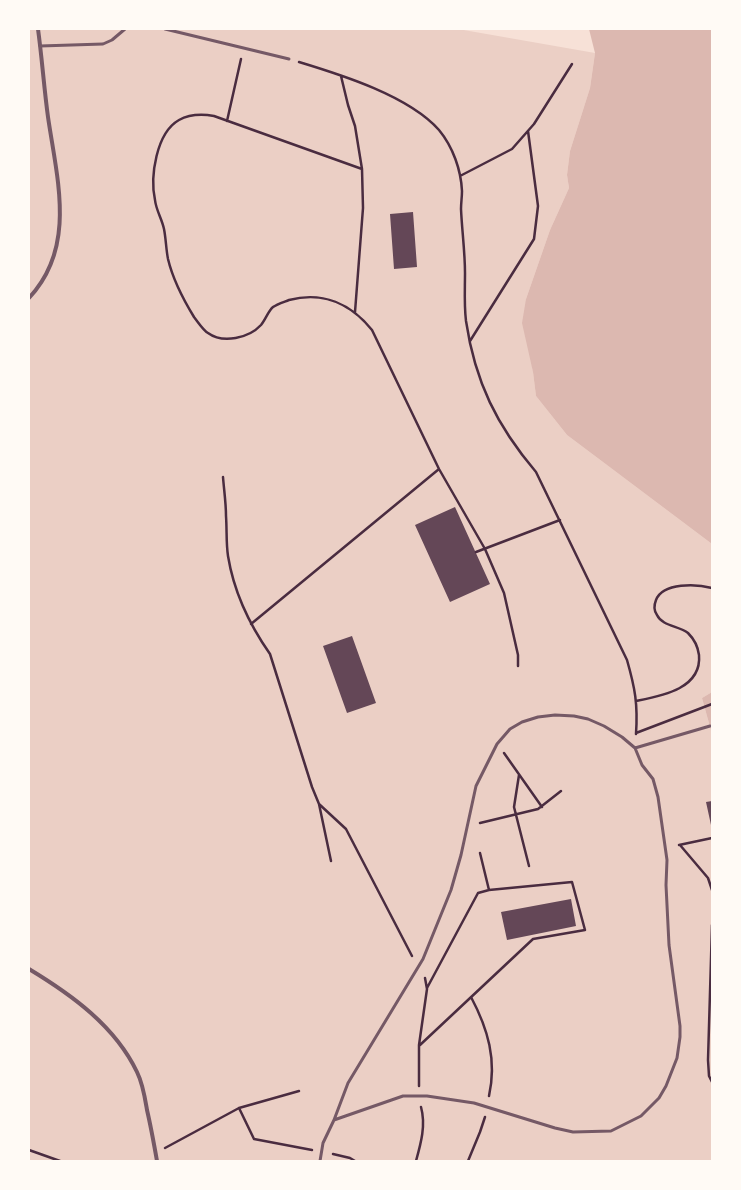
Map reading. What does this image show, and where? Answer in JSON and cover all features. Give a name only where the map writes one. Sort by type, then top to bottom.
[{"type":"street","points":[[29,298],[37,290],[49,270],[56,252],[60,202],[59,179],[48,118],[38,29]]},
{"type":"street","points":[[29,969],[74,998],[118,1040],[138,1073],[143,1088],[157,1161]]},
{"type":"lane","points":[[40,46],[103,44],[112,40],[125,29]]},
{"type":"lane","points":[[165,29],[289,59]]},
{"type":"lane","points":[[320,1161],[323,1143],[334,1120],[348,1083],[423,959],[451,890],[461,855],[476,786],[498,744],[510,729],[522,722],[538,717],[554,715],[574,716],[588,719],[604,726],[622,737],[635,748],[642,765],[653,779],[658,797],[667,860],[666,885],[669,945],[680,1026],[680,1037],[677,1058],[666,1086],[659,1098],[641,1116],[611,1131],[573,1132],[555,1128],[474,1103],[418,1096],[403,1096],[334,1120]]},
{"type":"lane","points":[[635,748],[710,726]]},
{"type":"path","points":[[227,121],[243,48]]},
{"type":"path","points":[[289,59],[364,84],[415,109],[440,131],[449,145],[456,160],[460,176],[465,272],[464,296],[466,319],[475,365],[494,411],[506,433],[536,472],[627,660],[635,688],[638,712],[635,748]]},
{"type":"path","points":[[460,176],[512,149],[534,124],[572,64]]},
{"type":"path","points":[[341,76],[355,126],[362,169],[363,208],[355,312]]},
{"type":"path","points":[[362,169],[214,116],[203,114],[192,115],[178,121],[171,126],[165,136],[156,158],[153,187],[155,201],[164,228],[169,262],[174,278],[180,293],[191,312],[208,333],[218,337],[240,337],[251,333],[267,318],[271,308],[296,298],[309,297],[321,298],[345,305],[355,312],[372,330],[439,469],[485,549],[504,593],[518,655],[518,666]]},
{"type":"path","points":[[470,342],[534,239],[538,206],[528,131]]},
{"type":"path","points":[[251,624],[439,469]]},
{"type":"path","points":[[223,477],[227,549],[232,575],[238,596],[251,624],[270,654],[312,787],[319,804],[331,862]]},
{"type":"path","points":[[476,552],[560,520]]},
{"type":"path","points":[[636,701],[668,694],[677,690],[685,685],[691,678],[698,664],[698,650],[689,634],[660,620],[656,615],[655,603],[658,597],[662,592],[678,587],[697,585],[712,588]]},
{"type":"path","points":[[636,733],[712,704]]},
{"type":"path","points":[[498,744],[542,807]]},
{"type":"path","points":[[520,775],[514,807],[529,866]]},
{"type":"path","points":[[467,826],[538,810],[561,791]]},
{"type":"path","points":[[319,804],[346,829],[424,977],[427,989]]},
{"type":"path","points":[[665,849],[712,838]]},
{"type":"path","points":[[680,845],[708,878],[712,890]]},
{"type":"path","points":[[480,853],[489,890]]},
{"type":"path","points":[[416,1161],[421,1145],[423,1123],[422,1109],[418,1096],[419,1045],[427,989],[478,893],[489,890],[572,882],[585,930],[533,939],[419,1045]]},
{"type":"path","points":[[712,925],[708,1060],[709,1076],[712,1082]]},
{"type":"path","points":[[468,1161],[480,1132],[487,1107],[492,1072],[491,1054],[485,1028],[471,997]]},
{"type":"path","points":[[156,1153],[239,1108],[299,1091]]},
{"type":"path","points":[[239,1108],[254,1139],[350,1158],[355,1161]]},
{"type":"path","points":[[29,1150],[60,1161]]},
{"type":"shaded area","points":[[29,29],[458,29],[595,53],[590,88],[570,151],[567,175],[569,188],[550,230],[526,299],[533,372],[536,396],[567,435],[712,544],[712,692],[702,698],[712,734],[712,1161],[29,1161]]},
{"type":"shaded area","points":[[589,29],[712,29],[712,544],[567,435],[536,396],[533,372],[522,323],[526,299],[550,230],[569,188],[567,175],[570,151],[590,88],[595,53]]},
{"type":"shaded area","points":[[712,692],[712,734],[702,698]]},
{"type":"building","points":[[413,212],[417,267],[394,269],[390,214]]},
{"type":"building","points":[[455,507],[490,584],[450,602],[415,525]]},
{"type":"building","points":[[352,636],[376,703],[347,713],[323,646]]},
{"type":"building","points":[[712,801],[712,825],[711,825],[706,802]]},
{"type":"building","points":[[571,899],[576,926],[507,940],[501,912]]}]
